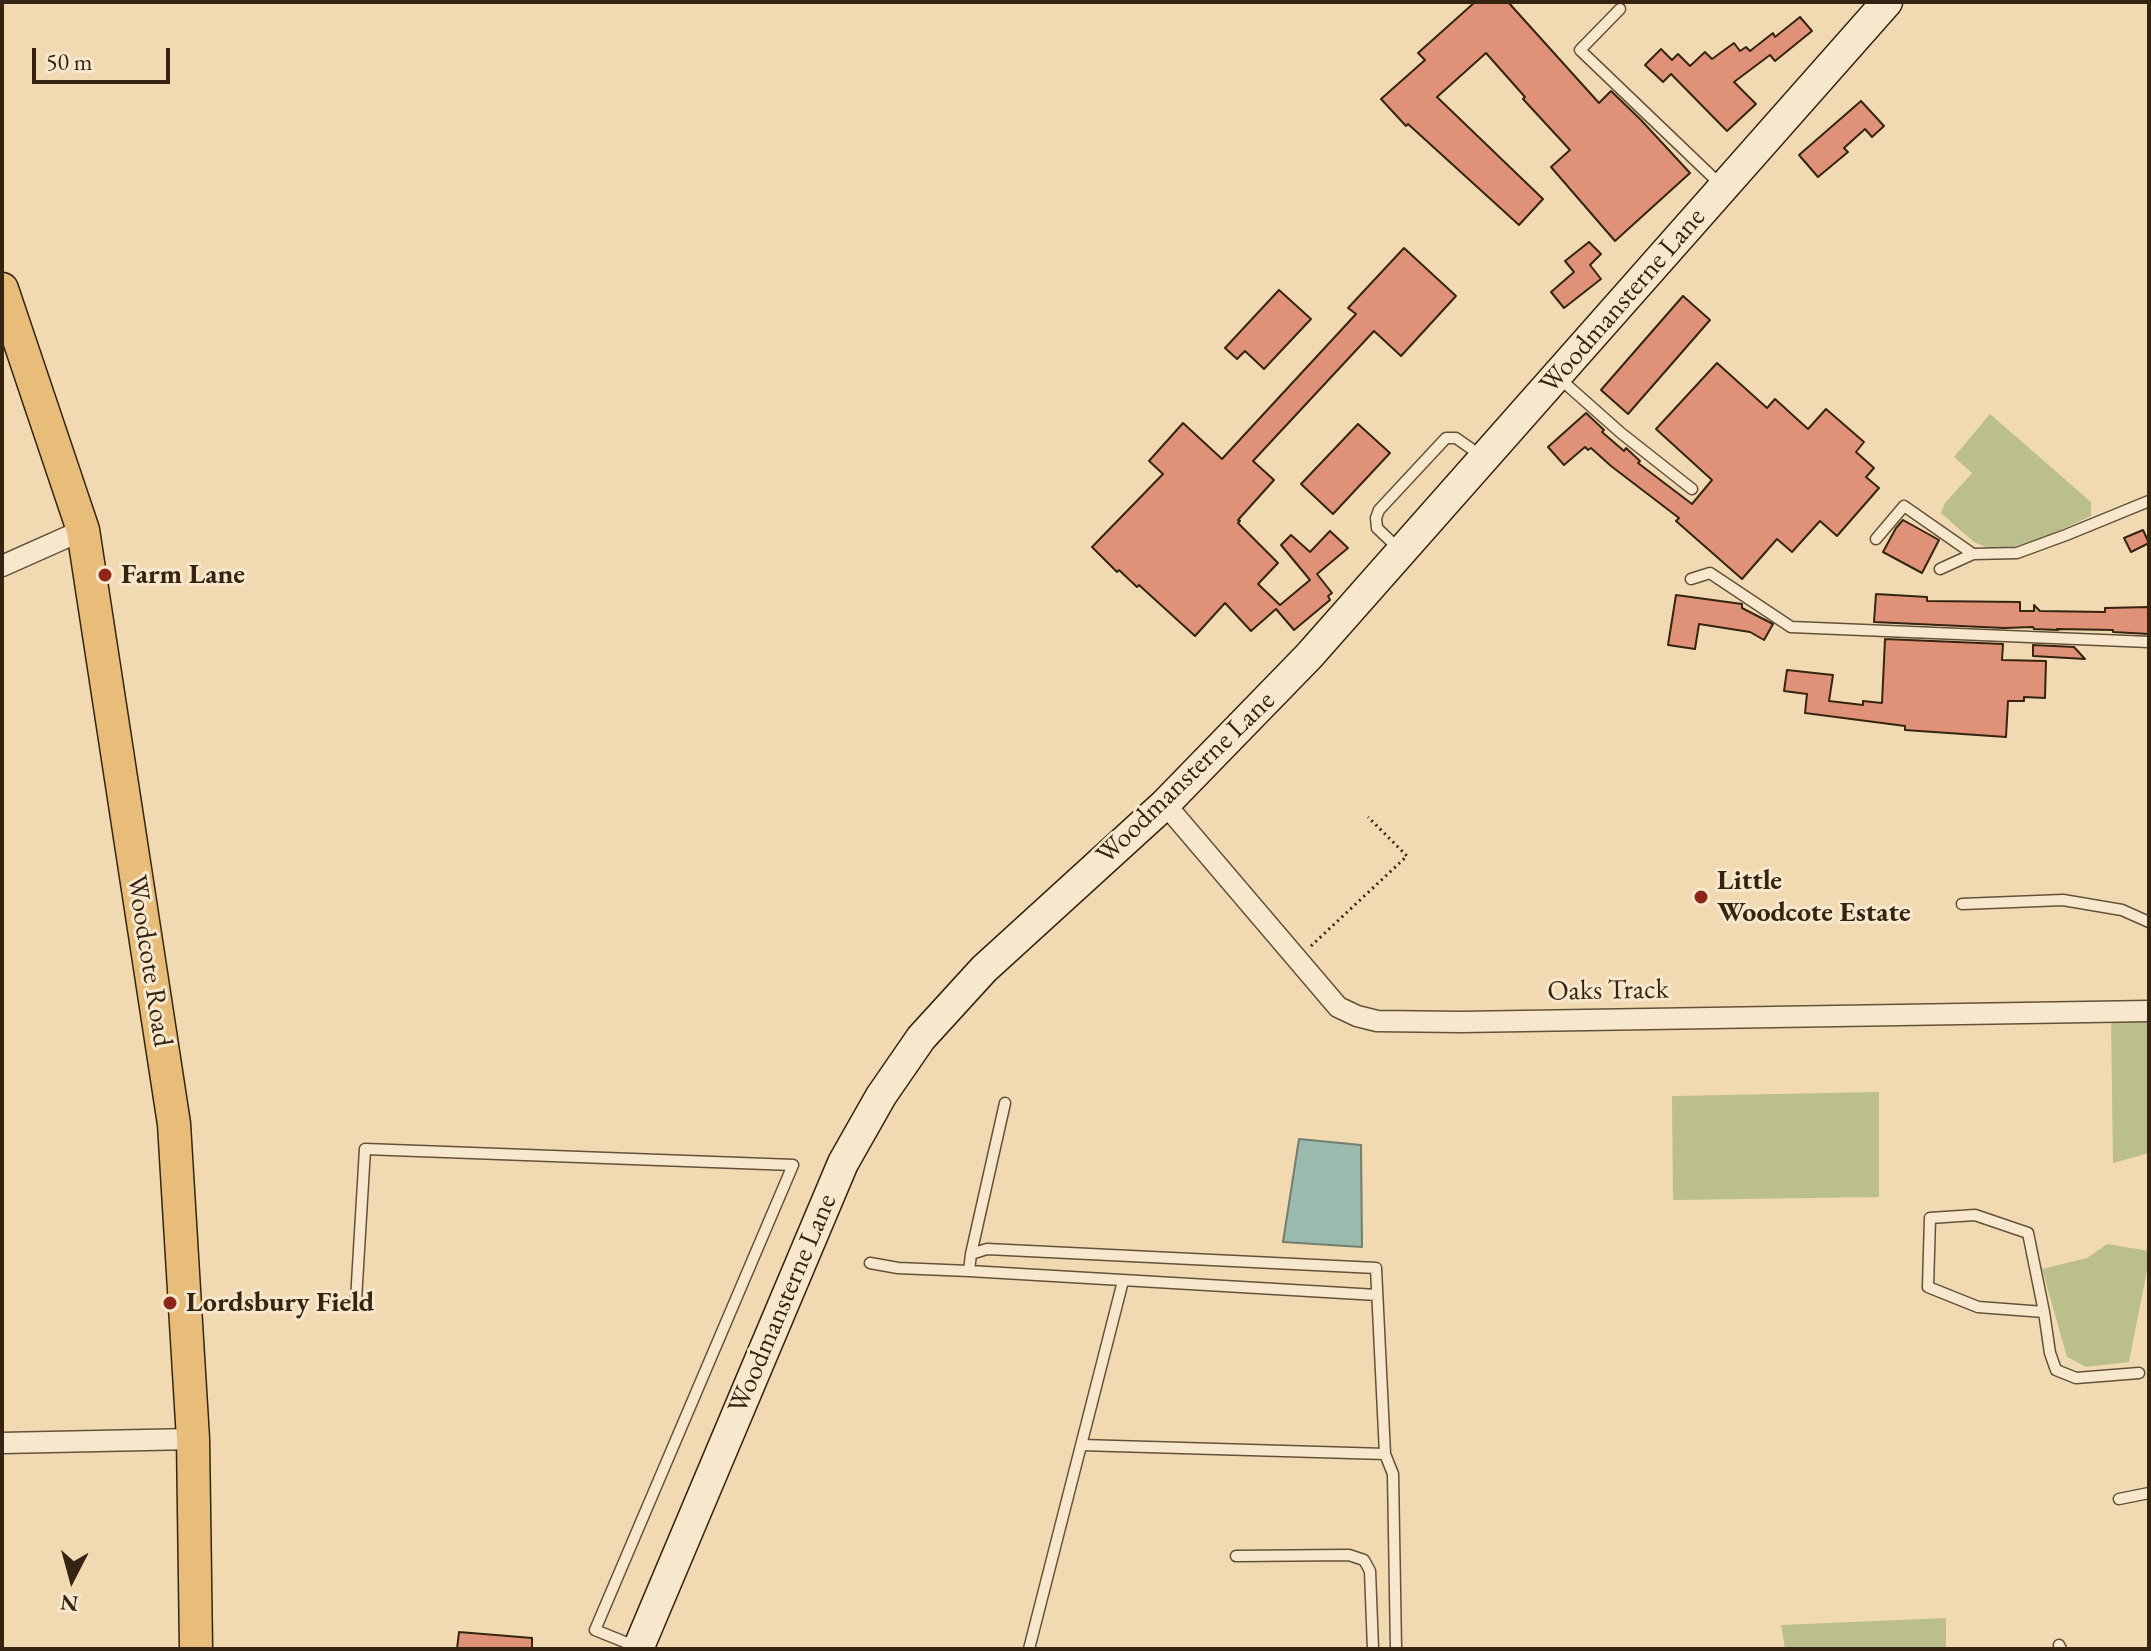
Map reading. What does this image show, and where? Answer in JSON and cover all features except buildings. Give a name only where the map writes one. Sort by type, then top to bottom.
[{"type":"main road","name":"Woodcote Road","points":[[2,289],[83,530],[174,1124],[193,1439],[196,1649]]},
{"type":"street","name":"Woodmansterne Lane","points":[[638,1648],[843,1163],[881,1096],[921,1038],[984,969],[1165,804],[1309,656],[1887,2]]},
{"type":"street","points":[[2,566],[83,530]]},
{"type":"street","name":"Oaks Track","points":[[1165,804],[1338,1007],[1377,1021],[2149,1011]]},
{"type":"street","points":[[2,1443],[193,1439]]},
{"type":"lane","points":[[1620,9],[1580,50],[1723,187]]},
{"type":"lane","points":[[1556,376],[1692,489]]},
{"type":"lane","points":[[1402,551],[1377,528],[1379,510],[1446,438],[1456,438],[1484,458]]},
{"type":"lane","points":[[1940,569],[1973,554],[2017,553],[2149,501]]},
{"type":"lane","points":[[1876,539],[1904,506],[1973,554]]},
{"type":"lane","points":[[1691,579],[1710,573],[1791,627],[2149,642]]},
{"type":"lane","points":[[1962,904],[2063,900],[2122,910],[2149,922]]},
{"type":"lane","points":[[969,1271],[1005,1103]]},
{"type":"lane","points":[[356,1300],[365,1149],[793,1165],[595,1630],[638,1648]]},
{"type":"lane","points":[[2044,1312],[1978,1307],[1928,1287],[1930,1218],[1975,1215],[2028,1233],[2044,1312],[2050,1353],[2056,1370],[2076,1378],[2139,1373]]},
{"type":"lane","points":[[971,1254],[987,1249],[1376,1268],[1385,1454],[1393,1474],[1396,1649]]},
{"type":"lane","points":[[870,1263],[898,1268],[1377,1295]]},
{"type":"lane","points":[[1029,1649],[1123,1281]]},
{"type":"lane","points":[[1081,1445],[1385,1454]]},
{"type":"lane","points":[[2119,1499],[2149,1493]]},
{"type":"lane","points":[[1236,1556],[1349,1555],[1364,1560],[1370,1571],[1373,1649]]},
{"type":"path","points":[[1297,960],[1407,856],[1368,817]]},
{"type":"green space","points":[[1990,414],[2091,502],[2091,516],[2045,537],[2007,549],[1988,548],[1974,542],[1941,513],[1945,503],[1972,473],[1954,457]]},
{"type":"green space","points":[[2111,1017],[2149,1017],[2149,1153],[2113,1163]]},
{"type":"green space","points":[[1879,1092],[1879,1197],[1673,1200],[1672,1096]]},
{"type":"green space","points":[[2107,1244],[2149,1251],[2149,1260],[2129,1362],[2086,1367],[2067,1357],[2042,1269],[2087,1258]]},
{"type":"green space","points":[[1946,1618],[1946,1649],[1785,1649],[1781,1625]]},
{"type":"shaded area","points":[[1299,1139],[1361,1145],[1362,1247],[1283,1242]]},
{"type":"place","name":"Farm Lane","points":[[105,575]]},
{"type":"place","name":"Little Woodcote Estate","points":[[1701,897]]},
{"type":"place","name":"Lordsbury Field","points":[[170,1303]]}]
